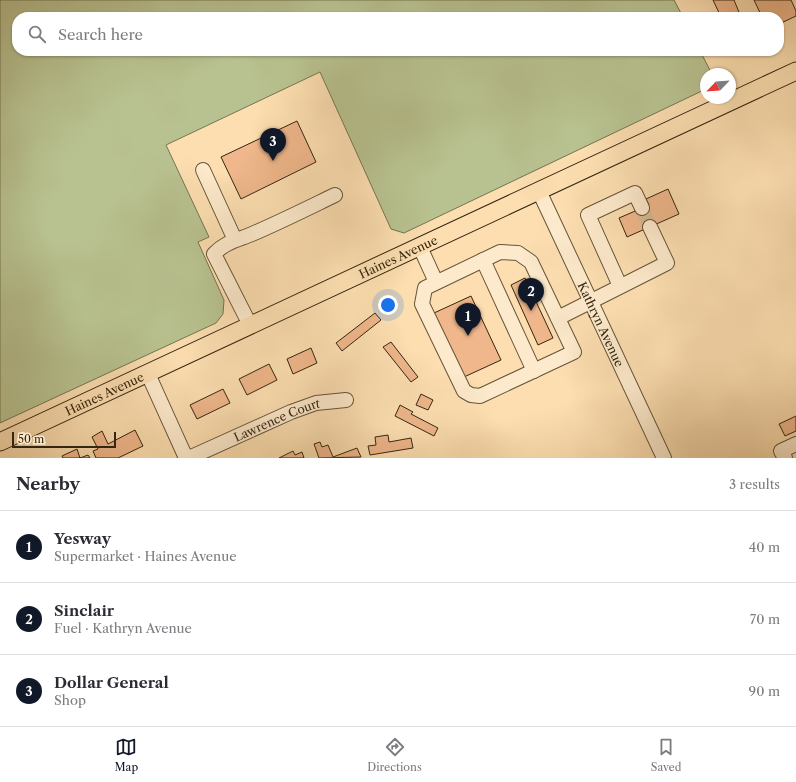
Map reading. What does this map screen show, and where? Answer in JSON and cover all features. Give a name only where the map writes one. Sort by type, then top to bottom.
[{"type":"main road","name":"Haines Avenue","points":[[0,442],[148,374],[250,324],[420,247],[796,71]]},
{"type":"street","points":[[203,170],[235,240]]},
{"type":"street","name":"Kathryn Avenue","points":[[539,191],[664,458]]},
{"type":"street","points":[[620,286],[588,216],[635,193],[642,208]]},
{"type":"street","points":[[250,324],[214,254],[219,248],[235,240],[251,235],[335,195]]},
{"type":"street","points":[[558,318],[667,263],[650,227]]},
{"type":"street","points":[[420,247],[436,282]]},
{"type":"street","points":[[500,252],[518,253],[531,262],[574,352],[480,396],[471,395],[464,391],[422,304],[425,288],[483,260],[500,252]]},
{"type":"street","points":[[483,260],[534,371]]},
{"type":"street","points":[[148,374],[188,458]]},
{"type":"street","name":"Lawrence Court","points":[[188,458],[291,412],[316,403],[346,400]]},
{"type":"street","points":[[785,458],[781,451],[796,444]]},
{"type":"green space","points":[[0,0],[674,0],[680,12],[12,12],[12,56],[703,56],[709,68],[700,68],[700,92],[404,233],[391,229],[320,72],[166,145],[209,237],[198,242],[224,300],[223,314],[216,323],[0,423]]},
{"type":"building","points":[[713,0],[734,0],[739,12],[719,12]]},
{"type":"building","points":[[754,0],[791,0],[796,11],[796,16],[784,22],[784,12],[760,12]]},
{"type":"building","points":[[297,121],[316,162],[241,199],[221,157]]},
{"type":"building","points":[[668,189],[679,214],[627,237],[619,218],[649,205],[646,199]]},
{"type":"building","points":[[525,278],[553,338],[538,345],[511,285]]},
{"type":"building","points":[[471,296],[501,360],[464,377],[434,313]]},
{"type":"building","points":[[375,313],[381,320],[342,351],[336,343]]},
{"type":"building","points":[[391,342],[418,377],[411,382],[383,347]]},
{"type":"building","points":[[311,348],[317,363],[293,374],[287,359]]},
{"type":"building","points":[[269,364],[277,380],[247,395],[239,379]]},
{"type":"building","points":[[223,389],[230,403],[197,419],[190,405]]},
{"type":"building","points":[[421,394],[433,400],[428,410],[416,405]]},
{"type":"building","points":[[400,405],[413,412],[411,414],[438,428],[434,436],[395,416]]},
{"type":"building","points":[[796,416],[796,431],[785,436],[779,424]]},
{"type":"building","points":[[135,430],[143,446],[118,458],[96,458],[93,451],[98,449],[92,437],[102,431],[108,444]]},
{"type":"building","points":[[388,435],[389,442],[411,438],[413,448],[370,455],[368,446],[376,445],[375,437]]},
{"type":"building","points":[[320,442],[322,447],[328,445],[333,457],[357,448],[361,457],[319,458],[314,444]]},
{"type":"building","points":[[77,449],[80,458],[63,458],[62,456]]},
{"type":"building","points":[[293,451],[295,455],[302,452],[304,458],[279,458]]},
{"type":"building","points":[[88,455],[90,458],[80,458]]},
{"type":"tunnel","points":[[642,208],[650,227]]},
{"type":"place","name":"Dollar General","points":[[273,161]]},
{"type":"place","name":"Sinclair","points":[[531,311]]},
{"type":"place","name":"Yesway","points":[[468,336]]}]
